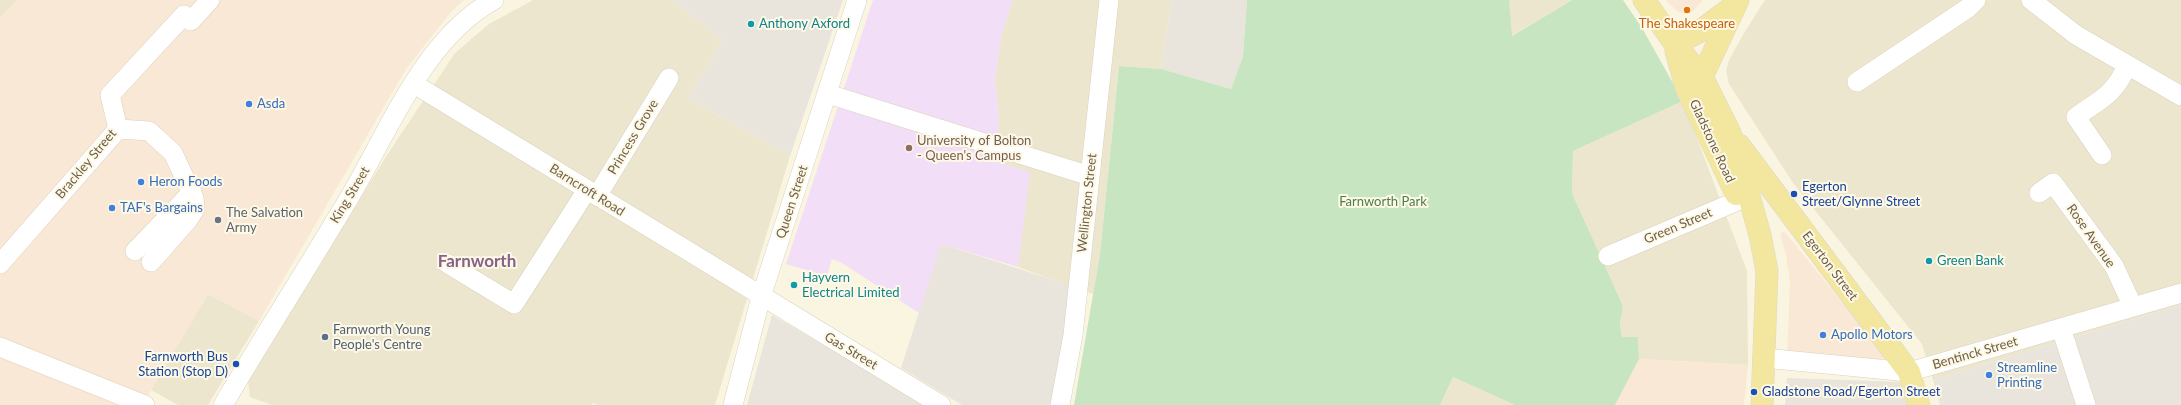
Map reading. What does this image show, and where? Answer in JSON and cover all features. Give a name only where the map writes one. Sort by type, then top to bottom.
[{"type":"main road","points":[[1644,0],[1675,44],[1702,77],[1730,133]]},
{"type":"main road","points":[[1675,44],[1704,30],[1736,3]]},
{"type":"main road","points":[[1702,77],[1736,3]]},
{"type":"main road","name":"Gladstone Road","points":[[1675,44],[1686,87],[1744,198],[1760,235],[1767,271],[1762,405]]},
{"type":"main road","name":"Gladstone Road","points":[[1730,133],[1744,198]]},
{"type":"main road","name":"Egerton Street","points":[[1730,133],[1909,372],[1919,405]]},
{"type":"street","name":"Brackley Street","points":[[0,264],[118,129],[110,95],[184,15],[191,21],[210,0]]},
{"type":"street","name":"King Street","points":[[227,404],[352,193],[414,84],[443,42],[473,14],[494,0]]},
{"type":"street","name":"Queen Street","points":[[732,405],[761,297],[828,94],[857,0]]},
{"type":"street","name":"Wellington Street","points":[[1060,405],[1073,335],[1109,0]]},
{"type":"street","points":[[1857,82],[1968,8],[1976,0]]},
{"type":"street","points":[[2031,0],[2076,35],[2181,96]]},
{"type":"street","points":[[2102,155],[2076,117],[2113,91],[2120,82],[2127,66]]},
{"type":"street","name":"Princess Grove","points":[[448,264],[514,304],[592,193],[668,77]]},
{"type":"street","name":"Barncroft Road","points":[[414,84],[761,297]]},
{"type":"street","points":[[828,94],[1090,176]]},
{"type":"street","points":[[118,129],[149,131],[173,153],[194,198],[195,209],[188,220],[151,262]]},
{"type":"street","name":"Rose Avenue","points":[[2040,193],[2053,184],[2114,266],[2133,307]]},
{"type":"street","points":[[135,251],[192,192]]},
{"type":"street","name":"Green Street","points":[[1608,256],[1744,198]]},
{"type":"street","name":"Bentinck Street","points":[[1764,358],[1909,372],[2181,293]]},
{"type":"street","name":"Gas Street","points":[[761,297],[941,405]]},
{"type":"street","points":[[2061,328],[2086,405]]},
{"type":"street","points":[[0,347],[145,405]]},
{"type":"shaded area","points":[[0,0],[18,0],[0,18]]},
{"type":"shaded area","points":[[18,0],[464,0],[450,13],[406,69],[259,321],[208,294],[145,401],[140,405],[0,405],[0,18]]},
{"type":"shaded area","points":[[533,0],[672,0],[723,40],[688,98],[790,156],[715,405],[598,405],[592,403],[592,405],[272,405],[250,397],[248,380],[387,155],[455,53],[489,24]]},
{"type":"shaded area","points":[[672,0],[843,0],[790,156],[688,98],[723,40]]},
{"type":"shaded area","name":"University of Bolton - Queen's Campus","points":[[873,0],[1013,0],[1001,37],[995,81],[999,115],[998,135],[990,160],[1030,172],[1018,267],[941,244],[919,313],[842,263],[832,259],[827,276],[786,264]]},
{"type":"shaded area","points":[[1013,0],[1172,0],[1161,69],[1119,66],[1100,254],[1093,294],[1018,267],[1029,172],[990,160],[998,135],[999,115],[995,81],[1001,37]]},
{"type":"shaded area","points":[[1172,0],[1247,0],[1243,56],[1231,89],[1161,69]]},
{"type":"shaded area","points":[[1509,0],[1572,0],[1511,36]]},
{"type":"shaded area","points":[[1666,0],[1703,0],[1693,11],[1685,14],[1678,12]]},
{"type":"shaded area","points":[[1765,0],[2181,0],[2181,305],[1933,380],[1922,344],[1793,183],[1729,84],[1726,71],[1729,60]]},
{"type":"shaded area","points":[[1683,101],[1747,271],[1748,365],[1639,359],[1638,337],[1622,337],[1620,324],[1623,306],[1572,193],[1573,151]]},
{"type":"shaded area","points":[[1784,231],[1888,358],[1870,360],[1787,357],[1790,282],[1786,255],[1780,234]]},
{"type":"shaded area","points":[[941,244],[1073,286],[1051,405],[962,405],[901,368]]},
{"type":"shaded area","points":[[208,294],[259,321],[208,405],[178,405],[151,390]]},
{"type":"shaded area","points":[[2181,305],[2181,405],[1940,405],[1933,380]]},
{"type":"shaded area","points":[[772,315],[927,405],[747,405]]},
{"type":"shaded area","points":[[1639,359],[1748,365],[1744,405],[1615,405]]},
{"type":"shaded area","points":[[1453,377],[1515,405],[1440,405]]},
{"type":"shaded area","points":[[1787,378],[1904,382],[1911,405],[1785,405]]},
{"type":"green space","name":"Farnworth Park","points":[[1247,0],[1509,0],[1512,36],[1572,0],[1623,0],[1642,28],[1683,101],[1573,151],[1572,193],[1623,306],[1620,324],[1622,337],[1638,337],[1639,359],[1615,405],[1515,405],[1453,377],[1440,405],[1074,405],[1100,254],[1119,66],[1161,69],[1231,89],[1243,56]]},
{"type":"place","name":"The Shakespeare","points":[[1687,10]]},
{"type":"place","name":"Anthony Axford","points":[[751,24]]},
{"type":"place","name":"Asda","points":[[249,104]]},
{"type":"place","name":"University of Bolton - Queen's Campus","points":[[909,148]]},
{"type":"place","name":"Heron Foods","points":[[141,182]]},
{"type":"place","name":"Egerton Street/Glynne Street","points":[[1794,194]]},
{"type":"place","name":"TAF's Bargains","points":[[112,208]]},
{"type":"place","name":"The Salvation Army","points":[[218,220]]},
{"type":"place","name":"Green Bank","points":[[1929,261]]},
{"type":"place","name":"Hayvern Electrical Limited","points":[[794,285]]},
{"type":"place","name":"Apollo Motors","points":[[1823,335]]},
{"type":"place","name":"Farnworth Young People's Centre","points":[[325,337]]},
{"type":"place","name":"Farnworth Bus Station (Stop D)","points":[[236,364]]},
{"type":"place","name":"Streamline Printing","points":[[1989,375]]},
{"type":"place","name":"Gladstone Road/Egerton Street","points":[[1754,392]]},
{"type":"district","name":"Farnworth","points":[[477,262]]}]
